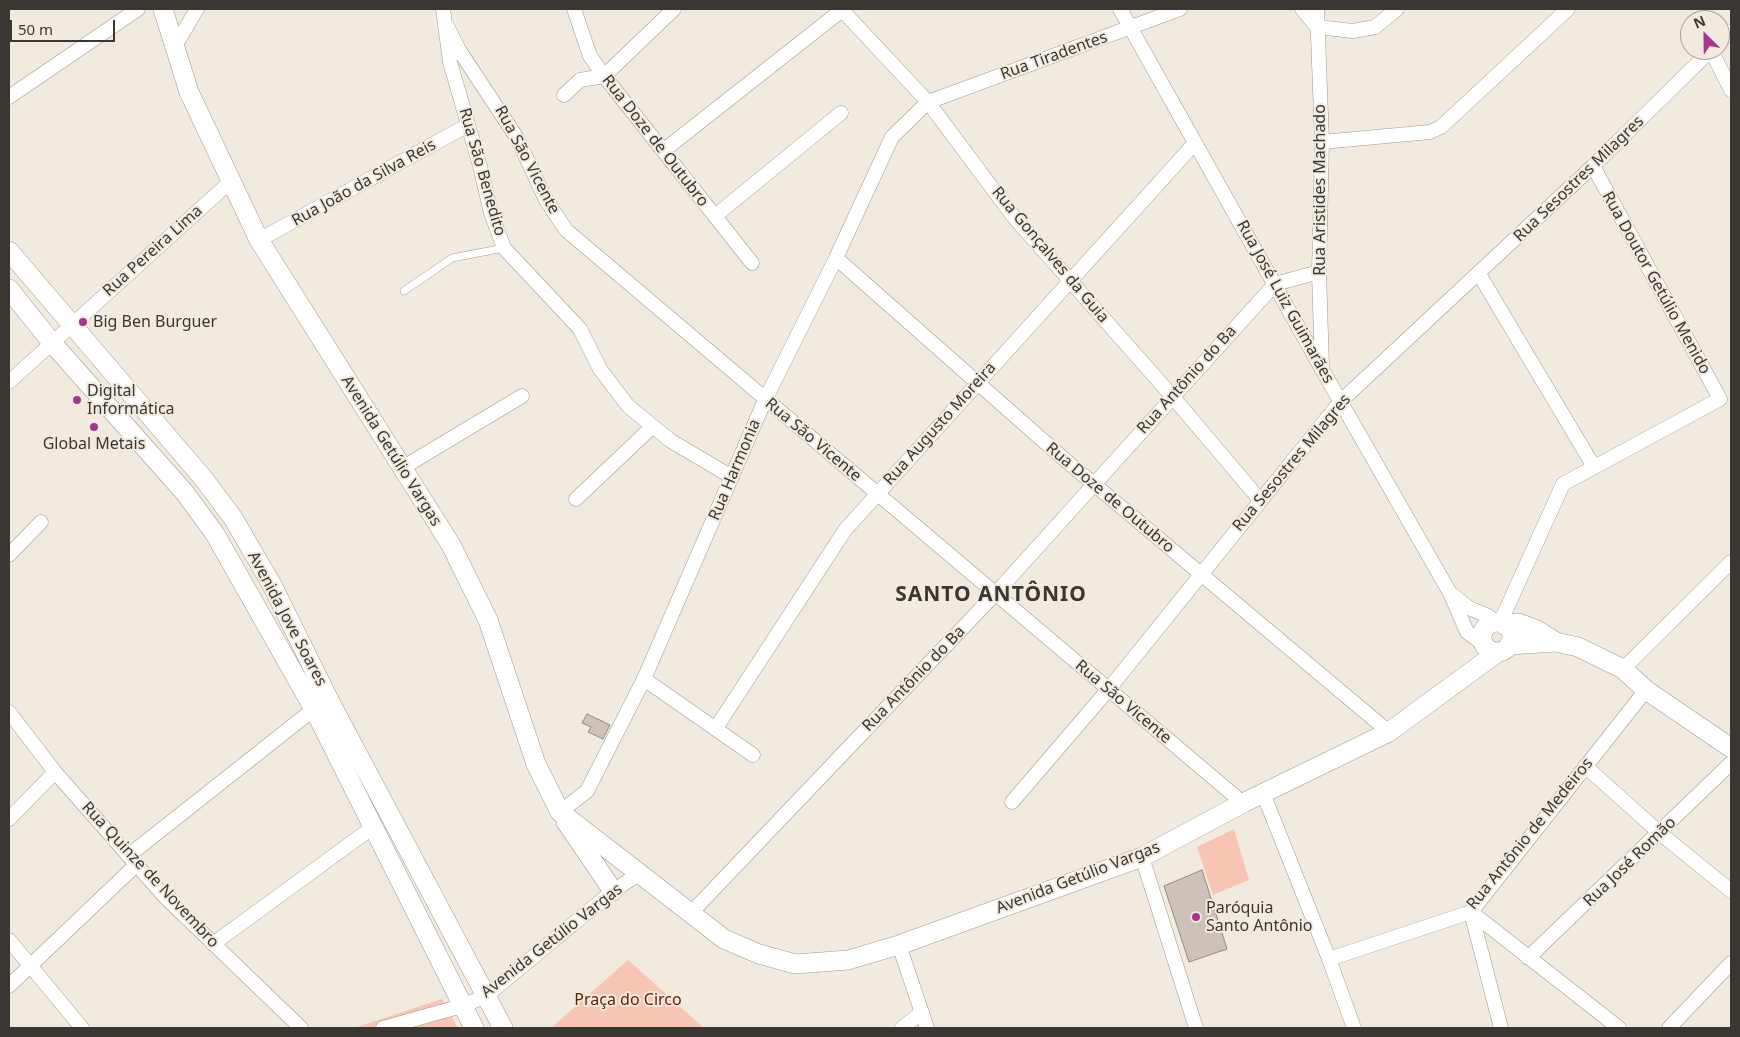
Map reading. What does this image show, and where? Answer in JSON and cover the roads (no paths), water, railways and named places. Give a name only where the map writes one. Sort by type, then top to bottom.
[{"type":"street","points":[[9,96],[138,9]]},
{"type":"street","name":"Avenida Getúlio Vargas","points":[[163,9],[189,92],[259,240],[451,546],[488,620],[536,764],[560,812],[724,939],[759,954],[795,964],[848,960],[899,945],[1142,857],[1243,803],[1389,732],[1497,647]]},
{"type":"street","points":[[175,46],[197,9]]},
{"type":"street","name":"Rua São Benedito","points":[[443,9],[447,26],[450,62],[491,213],[504,248],[580,329],[600,369],[628,406],[652,427],[732,477]]},
{"type":"street","name":"Rua Doze de Outubro","points":[[574,9],[590,56],[752,264]]},
{"type":"street","points":[[564,95],[580,80],[604,76],[674,9]]},
{"type":"street","name":"Rua José Luiz Guimarães","points":[[1120,9],[1322,371],[1450,593],[1467,632],[1497,647]]},
{"type":"street","name":"Rua Tiradentes","points":[[928,102],[1180,9]]},
{"type":"street","points":[[1302,9],[1317,27],[1353,31],[1375,27],[1397,9]]},
{"type":"street","name":"Rua Aristides Machado","points":[[1317,9],[1322,142],[1319,272],[1322,371]]},
{"type":"street","points":[[1322,142],[1430,132],[1442,128],[1568,9]]},
{"type":"street","points":[[663,151],[842,10]]},
{"type":"street","name":"Rua Gonçalves da Guia","points":[[842,10],[928,102],[1013,216],[1069,282],[1172,396],[1260,500]]},
{"type":"street","name":"Rua São Vicente","points":[[447,26],[459,50],[518,138],[546,200],[566,230],[1243,803]]},
{"type":"street","name":"Rua Sesostres Milagres","points":[[1012,802],[1108,690],[1341,401],[1593,166],[1701,60]]},
{"type":"street","points":[[1716,60],[1731,90]]},
{"type":"street","name":"Rua Harmonia","points":[[560,812],[587,791],[644,680],[765,400],[836,258],[892,136],[928,102]]},
{"type":"street","points":[[715,216],[841,113]]},
{"type":"street","name":"Rua João da Silva Reis","points":[[259,240],[468,126]]},
{"type":"street","name":"Rua Augusto Moreira","points":[[716,728],[845,530],[1195,143]]},
{"type":"street","name":"Rua Doutor Getúlio Menido","points":[[1593,166],[1720,399],[1594,467]]},
{"type":"street","name":"Rua Pereira Lima","points":[[9,382],[230,182]]},
{"type":"street","name":"Avenida Jove Soares","points":[[9,251],[203,478],[233,518],[272,585],[330,702],[504,1028]]},
{"type":"street","name":"Rua Doze de Outubro","points":[[836,258],[1094,484],[1389,732]]},
{"type":"street","points":[[1275,284],[1319,272]]},
{"type":"street","points":[[1479,274],[1594,467],[1564,484],[1499,623]]},
{"type":"street","name":"Rua Antônio do Ba","points":[[690,914],[996,593],[1275,284]]},
{"type":"street","name":"Avenida Jove Soares","points":[[9,289],[53,344],[185,493],[214,534],[314,709],[474,1028]]},
{"type":"street","points":[[402,468],[522,396]]},
{"type":"street","points":[[576,499],[652,427]]},
{"type":"street","points":[[9,555],[41,522]]},
{"type":"street","points":[[1623,669],[1731,562]]},
{"type":"street","points":[[1450,593],[1469,608],[1499,623],[1511,635],[1497,647]]},
{"type":"street","points":[[1556,642],[1537,630],[1518,623],[1499,623],[1484,630],[1482,635],[1497,647],[1556,642],[1578,647],[1623,669],[1646,690],[1731,748]]},
{"type":"street","points":[[644,680],[753,755]]},
{"type":"street","name":"Rua Antônio de Medeiros","points":[[1329,958],[1471,912],[1646,690]]},
{"type":"street","points":[[9,986],[31,966],[132,861],[314,709]]},
{"type":"street","name":"Rua Quinze de Novembro","points":[[9,712],[55,772],[132,861],[213,944],[301,1028]]},
{"type":"street","name":"Rua José Romão","points":[[1528,958],[1660,834],[1731,763]]},
{"type":"street","points":[[1585,766],[1660,834],[1731,891]]},
{"type":"street","points":[[9,818],[55,772]]},
{"type":"street","points":[[1263,793],[1329,958],[1354,1028]]},
{"type":"street","points":[[560,812],[613,891]]},
{"type":"street","points":[[213,944],[374,827]]},
{"type":"street","points":[[1142,857],[1196,1028]]},
{"type":"street","name":"Avenida Getúlio Vargas","points":[[383,1028],[462,1006],[486,996],[613,891],[640,873]]},
{"type":"street","points":[[1471,912],[1619,1028]]},
{"type":"street","points":[[1471,912],[1501,1028]]},
{"type":"street","points":[[9,940],[82,1028]]},
{"type":"street","points":[[899,945],[927,1028]]},
{"type":"street","points":[[1669,1028],[1731,963]]},
{"type":"street","points":[[902,1028],[922,1012]]},
{"type":"lane","points":[[404,291],[452,258],[504,248]]},
{"type":"place","name":"Big Ben Burguer","points":[[83,322]]},
{"type":"place","name":"Digital Informática","points":[[77,400]]},
{"type":"place","name":"Global Metais","points":[[94,427]]},
{"type":"place","name":"Paróquia Santo Antônio","points":[[1196,917]]},
{"type":"district","name":"SANTO ANTÔNIO","points":[[991,595]]},
{"type":"park label","name":"Praça do Circo","points":[[628,1000]]}]
